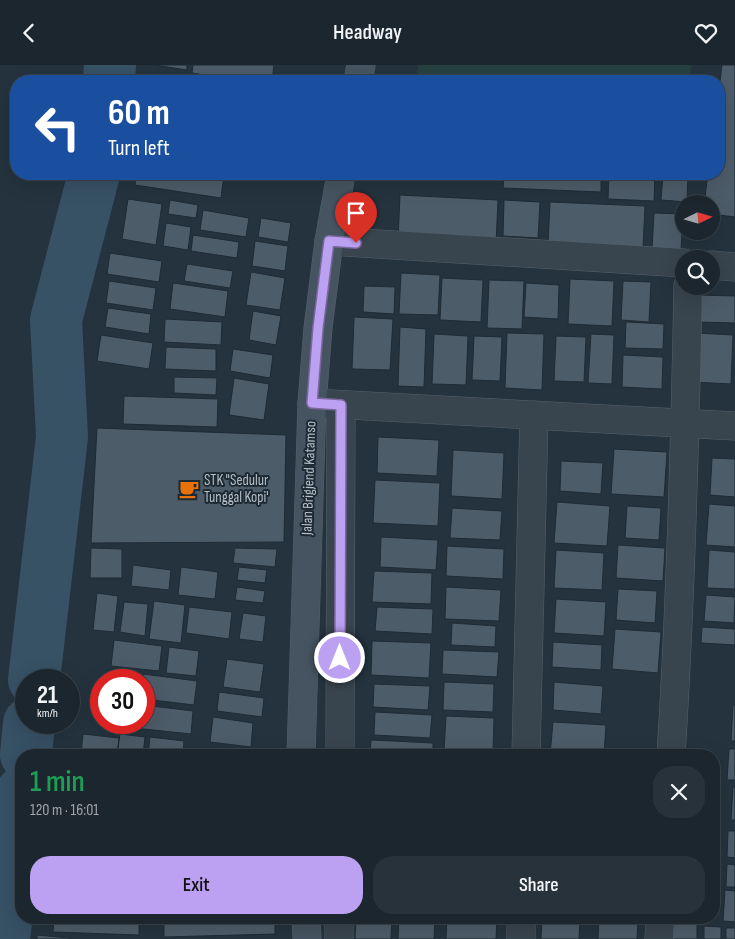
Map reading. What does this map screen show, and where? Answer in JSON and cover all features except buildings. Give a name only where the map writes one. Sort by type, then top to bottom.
[{"type":"street","name":"Jalan Brigjend Katamso","points":[[301,749],[312,403],[318,328],[329,241],[340,180]]},
{"type":"street","points":[[329,241],[675,262]]},
{"type":"street","points":[[720,266],[735,267]]},
{"type":"street","points":[[671,749],[686,423],[688,295]]},
{"type":"street","points":[[312,403],[735,426]]},
{"type":"street","points":[[340,749],[341,405]]},
{"type":"street","points":[[526,749],[534,415]]},
{"type":"street","points":[[306,924],[307,939]]},
{"type":"street","points":[[339,924],[339,939]]},
{"type":"street","points":[[521,924],[521,939]]},
{"type":"street","points":[[659,939],[660,924]]},
{"type":"green space","points":[[418,65],[691,65],[690,75],[417,75]]},
{"type":"waterway","points":[[109,75],[110,65]]},
{"type":"waterway","points":[[35,669],[62,437],[56,320],[92,180]]},
{"type":"waterway","points":[[27,749],[28,734]]},
{"type":"waterway","points":[[4,939],[15,845]]},
{"type":"place","name":"STK \"Sedulur Tunggal Kopi'","points":[[189,489]]},
{"type":"route","points":[[340,658],[341,405],[312,403],[318,328],[329,241],[356,243]]}]
